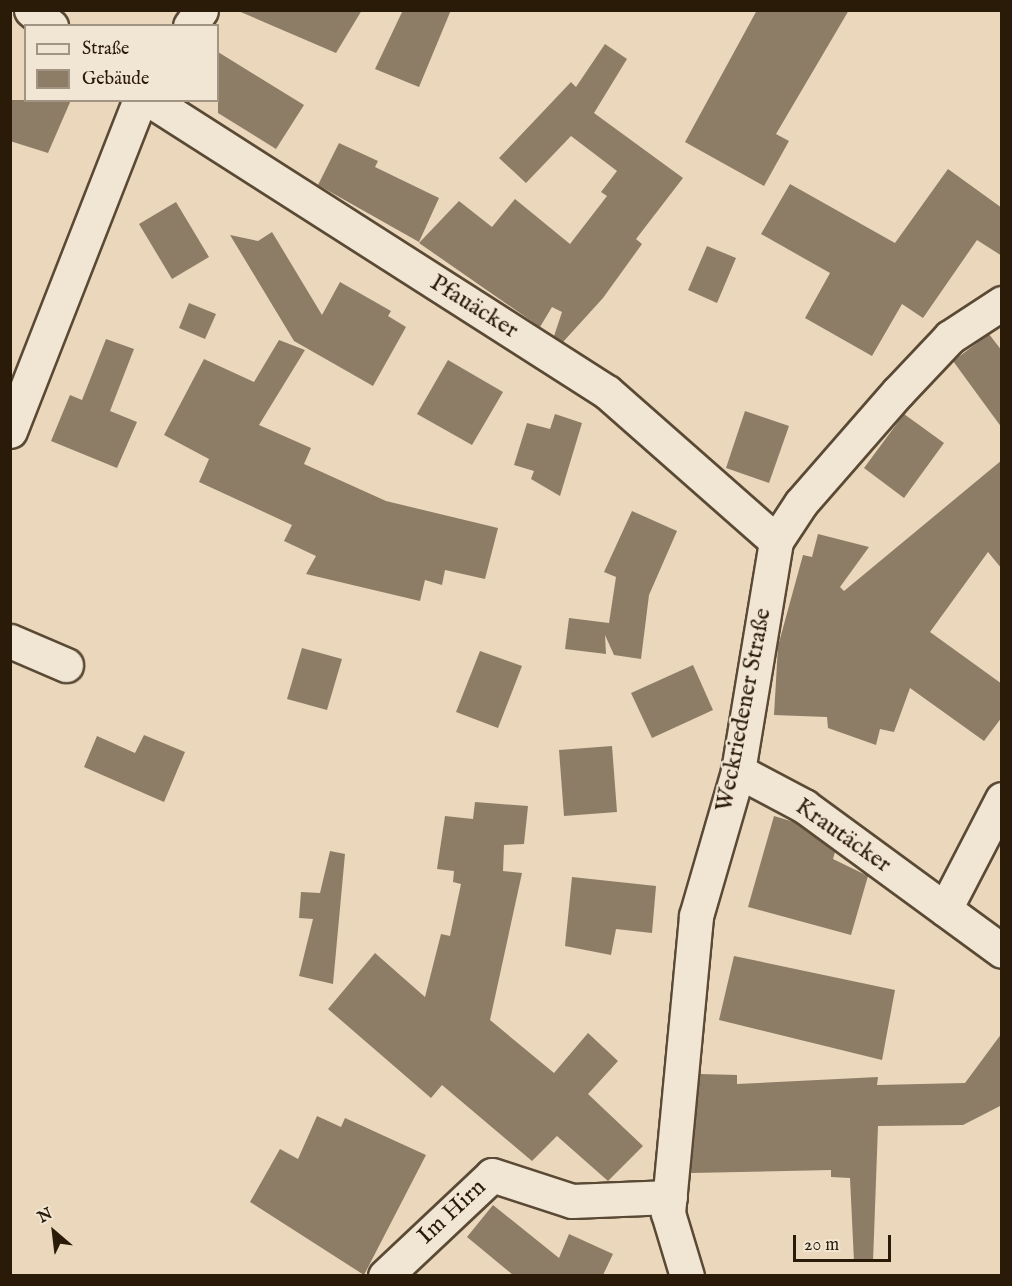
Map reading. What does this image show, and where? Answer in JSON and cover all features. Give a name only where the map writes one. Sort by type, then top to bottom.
[{"type":"street","points":[[32,10],[49,24]]},
{"type":"street","points":[[191,24],[201,10]]},
{"type":"street","points":[[10,430],[140,102]]},
{"type":"street","name":"Pfauäcker","points":[[153,102],[607,392],[776,541]]},
{"type":"street","name":"Weckriedener Straße","points":[[687,1275],[668,1213],[696,916],[738,771],[776,541],[801,503],[920,368],[950,337],[1002,303]]},
{"type":"street","points":[[10,641],[66,665]]},
{"type":"street","name":"Krautäcker","points":[[738,771],[804,806],[1002,951]]},
{"type":"street","points":[[945,909],[1002,799]]},
{"type":"street","name":"Im Hirn","points":[[385,1275],[492,1174],[572,1201],[670,1197]]},
{"type":"building","points":[[236,10],[362,10],[336,53]]},
{"type":"building","points":[[403,10],[451,10],[419,87],[375,69]]},
{"type":"building","points":[[757,10],[849,10],[776,134],[789,141],[764,186],[685,142]]},
{"type":"building","points":[[605,44],[627,59],[594,113],[683,178],[636,239],[642,244],[603,298],[563,342],[554,336],[562,312],[552,307],[540,327],[419,243],[459,201],[492,227],[515,199],[570,244],[607,196],[601,192],[617,171],[571,136],[526,183],[499,158],[571,82],[576,87]]},
{"type":"building","points":[[219,53],[304,105],[276,149],[218,113]]},
{"type":"building","points":[[10,100],[70,102],[48,153],[10,141]]},
{"type":"building","points":[[339,143],[378,161],[375,167],[439,198],[419,242],[318,185]]},
{"type":"building","points":[[948,169],[1002,208],[1002,256],[977,240],[923,318],[902,304],[872,356],[805,318],[830,273],[761,234],[790,184],[895,243]]},
{"type":"building","points":[[176,202],[209,257],[172,279],[139,224]]},
{"type":"building","points":[[272,232],[322,315],[340,282],[391,311],[388,316],[406,327],[373,386],[294,341],[230,235],[258,241]]},
{"type":"building","points":[[707,246],[736,258],[717,303],[688,290]]},
{"type":"building","points":[[189,303],[216,314],[205,339],[179,328]]},
{"type":"building","points":[[989,334],[1002,351],[1002,428],[953,361]]},
{"type":"building","points":[[106,339],[134,349],[110,411],[137,422],[117,468],[51,441],[70,395],[82,400]]},
{"type":"building","points":[[279,340],[305,350],[259,425],[311,448],[304,464],[386,501],[498,528],[485,579],[445,570],[442,585],[425,580],[420,601],[306,574],[316,556],[284,541],[292,525],[199,482],[209,459],[164,435],[204,359],[254,382]]},
{"type":"building","points":[[448,360],[503,392],[472,445],[417,414]]},
{"type":"building","points":[[745,411],[789,426],[769,483],[726,468]]},
{"type":"building","points":[[555,414],[582,423],[560,496],[531,479],[534,471],[514,465],[527,423],[550,429]]},
{"type":"building","points":[[904,414],[944,443],[904,498],[864,468]]},
{"type":"building","points":[[1002,460],[1002,569],[988,552],[930,632],[1002,684],[1002,717],[984,741],[910,688],[894,732],[880,729],[876,745],[828,728],[827,717],[774,715],[778,646],[803,555],[812,557],[818,534],[869,547],[840,587],[844,591]]},
{"type":"building","points":[[632,511],[677,531],[649,595],[641,659],[614,655],[605,635],[606,654],[565,649],[569,618],[609,623],[616,577],[604,572]]},
{"type":"building","points":[[302,648],[342,659],[327,710],[287,699]]},
{"type":"building","points":[[480,651],[522,666],[498,728],[456,712]]},
{"type":"building","points":[[693,665],[713,710],[652,738],[631,693]]},
{"type":"building","points":[[144,735],[185,752],[164,802],[84,767],[97,736],[135,753]]},
{"type":"building","points":[[612,746],[617,812],[564,816],[559,750]]},
{"type":"building","points":[[475,802],[528,806],[524,844],[504,845],[503,871],[522,873],[490,1020],[554,1073],[588,1033],[618,1061],[588,1094],[643,1146],[608,1181],[557,1136],[532,1161],[442,1085],[431,1098],[328,1009],[375,953],[425,997],[441,934],[450,936],[461,884],[453,882],[454,871],[437,869],[445,816],[473,819]]},
{"type":"building","points":[[774,816],[794,822],[835,852],[833,859],[868,876],[851,935],[748,907]]},
{"type":"building","points":[[330,851],[345,854],[333,984],[299,976],[313,919],[299,918],[301,892],[320,893]]},
{"type":"building","points":[[572,877],[656,886],[652,933],[616,929],[611,955],[565,946]]},
{"type":"building","points":[[734,956],[895,990],[882,1060],[719,1020]]},
{"type":"building","points":[[1002,1033],[1002,1105],[963,1125],[878,1126],[873,1262],[854,1262],[850,1178],[831,1177],[831,1170],[691,1173],[700,1074],[737,1075],[737,1084],[878,1077],[877,1085],[965,1083]]},
{"type":"building","points":[[317,1116],[341,1127],[345,1118],[426,1155],[364,1275],[250,1202],[280,1149],[298,1159]]},
{"type":"building","points":[[493,1205],[559,1258],[569,1234],[613,1254],[603,1275],[513,1275],[467,1237]]}]
